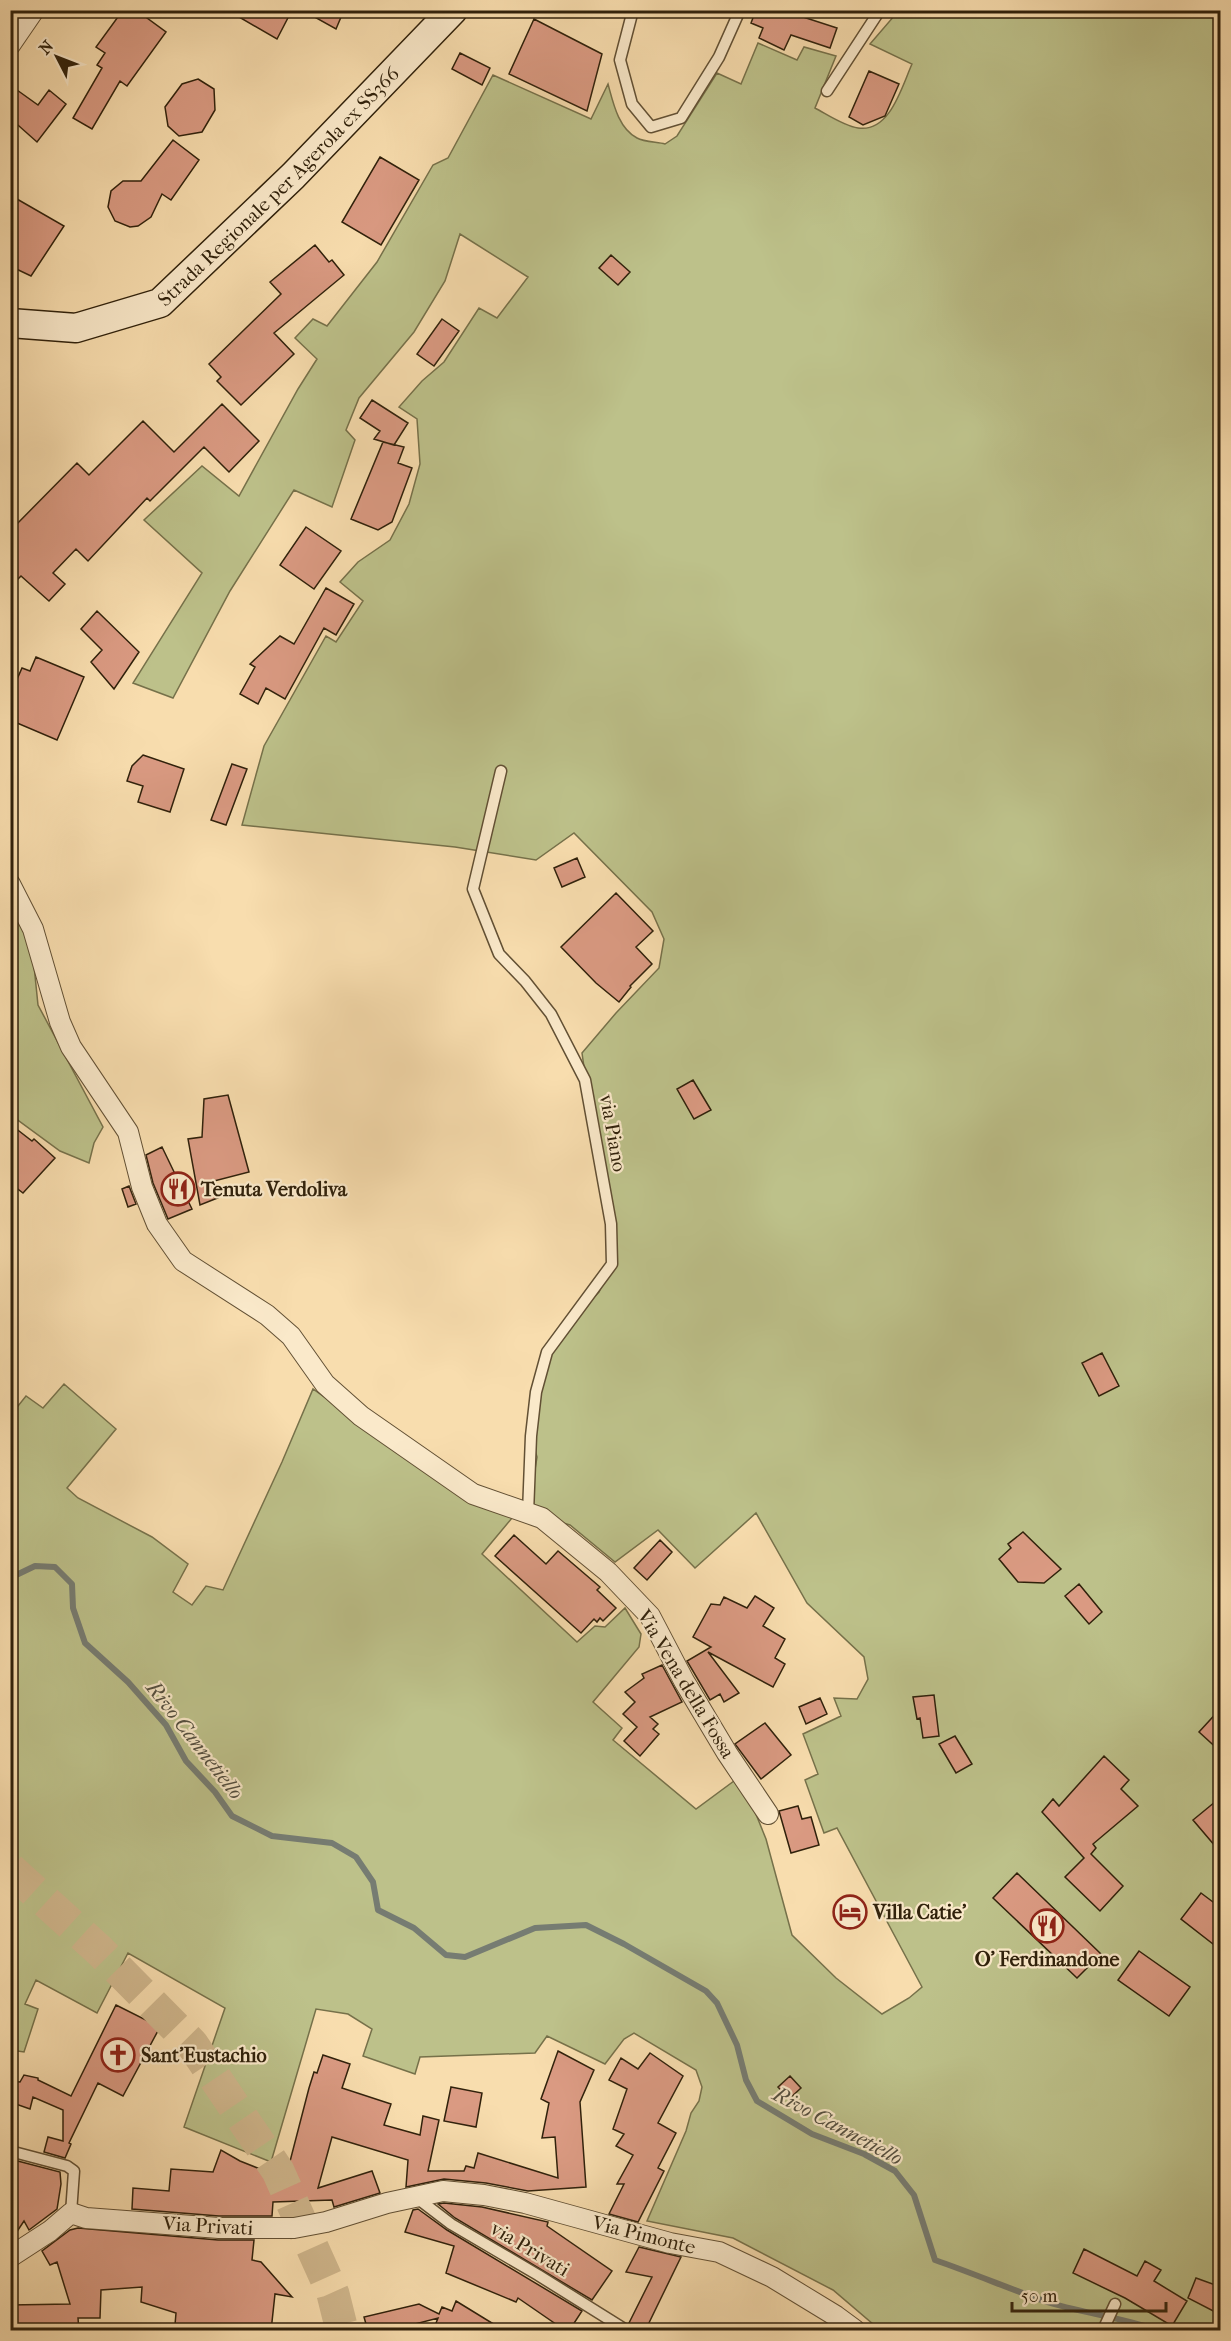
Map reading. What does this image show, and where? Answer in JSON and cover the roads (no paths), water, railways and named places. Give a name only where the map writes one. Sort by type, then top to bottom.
[{"type":"main road","name":"Strada Regionale per Agerola ex SS366","points":[[10,324],[76,328],[160,303],[294,176],[453,10]]},
{"type":"street","points":[[10,45],[34,10]]},
{"type":"street","name":"Via Vena della Fossa","points":[[10,884],[33,928],[60,1022],[71,1047],[128,1132],[142,1187],[157,1224],[183,1261],[267,1315],[291,1336],[325,1384],[362,1416],[473,1494],[542,1518],[582,1548],[650,1616],[684,1681],[727,1753],[768,1814]]},
{"type":"street","name":"Via Pimonte","points":[[417,2198],[443,2191],[484,2195],[525,2203],[670,2243],[719,2252],[772,2277],[836,2316],[855,2331]]},
{"type":"street","name":"Via Privati","points":[[71,2213],[86,2218],[219,2228],[294,2228],[326,2222],[387,2203],[417,2198]]},
{"type":"street","points":[[10,2257],[50,2231],[71,2213]]},
{"type":"lane","points":[[633,10],[620,60],[632,104],[651,127],[681,118],[719,57],[740,10]]},
{"type":"lane","points":[[827,91],[880,10]]},
{"type":"lane","name":"via Piano","points":[[501,771],[473,889],[499,954],[525,981],[551,1014],[585,1080],[611,1224],[612,1264],[579,1312],[547,1352],[536,1392],[531,1436],[528,1513]]},
{"type":"lane","points":[[10,2151],[67,2166],[74,2171],[71,2213]]},
{"type":"lane","name":"via Privati","points":[[417,2198],[451,2224],[538,2275],[626,2331]]},
{"type":"lane","points":[[1103,2331],[1114,2304]]},
{"type":"waterway","name":"Rivo Cannetiello","points":[[10,1578],[35,1566],[55,1567],[72,1584],[73,1608],[85,1643],[128,1682],[166,1725],[186,1761],[215,1792],[232,1816],[272,1836],[332,1843],[356,1857],[373,1882],[378,1910],[414,1928],[446,1955],[465,1957],[535,1928],[586,1925],[624,1944],[706,1991],[717,2003],[737,2045],[746,2080],[757,2101],[812,2134],[864,2154],[895,2171],[914,2195],[935,2260],[1044,2301],[1157,2330]]},
{"type":"tunnel","points":[[10,1869],[100,1951],[192,2044],[278,2171],[333,2294],[342,2330]]},
{"type":"place","name":"Tenuta Verdoliva","points":[[178,1189]]},
{"type":"place","name":"Villa Catie'","points":[[850,1912]]},
{"type":"place","name":"O' Ferdinandone","points":[[1047,1926]]},
{"type":"place","name":"Sant'Eustachio","points":[[118,2055]]}]
